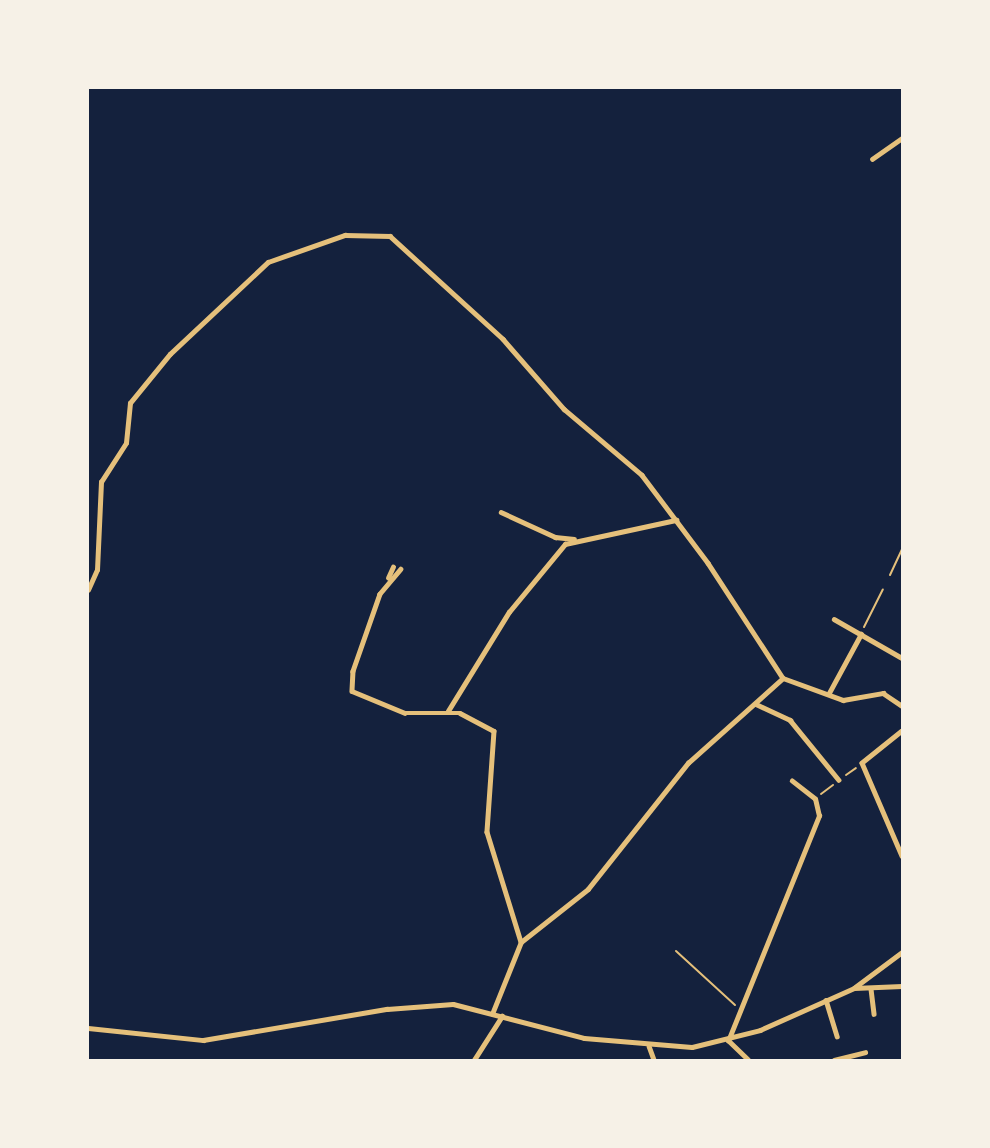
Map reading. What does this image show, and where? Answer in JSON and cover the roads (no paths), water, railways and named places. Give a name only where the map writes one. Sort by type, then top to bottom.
[{"type":"street","points":[[872,159],[902,138]]},
{"type":"street","points":[[88,590],[97,570],[101,482],[126,443],[130,403],[136,394],[187,335],[257,270],[294,250],[345,236],[390,236],[409,248],[503,339],[564,409],[642,475],[676,520],[783,678],[848,700],[879,692],[902,706]]},
{"type":"street","points":[[501,512],[555,537],[575,539]]},
{"type":"street","points":[[447,711],[518,600],[565,544],[575,539],[676,520]]},
{"type":"street","points":[[393,567],[353,671],[352,691],[405,713],[447,711],[490,726],[496,738],[487,832],[522,943]]},
{"type":"street","points":[[386,582],[401,569]]},
{"type":"street","points":[[834,619],[902,658]]},
{"type":"street","points":[[829,693],[861,634]]},
{"type":"street","points":[[492,1014],[522,943],[588,889],[688,763],[783,678]]},
{"type":"street","points":[[755,704],[790,720],[839,780]]},
{"type":"street","points":[[902,732],[862,764],[902,856]]},
{"type":"street","points":[[728,1041],[816,831],[815,799],[792,781]]},
{"type":"street","points":[[88,1028],[203,1040],[414,1006],[453,1004],[584,1038],[649,1046],[692,1047],[728,1041],[854,988],[866,976],[902,952]]},
{"type":"street","points":[[866,976],[874,1014]]},
{"type":"street","points":[[854,988],[902,986]]},
{"type":"street","points":[[826,1000],[837,1036]]},
{"type":"street","points":[[474,1060],[502,1016]]},
{"type":"street","points":[[728,1041],[748,1060]]},
{"type":"street","points":[[649,1046],[654,1060]]},
{"type":"street","points":[[834,1060],[865,1052]]}]
